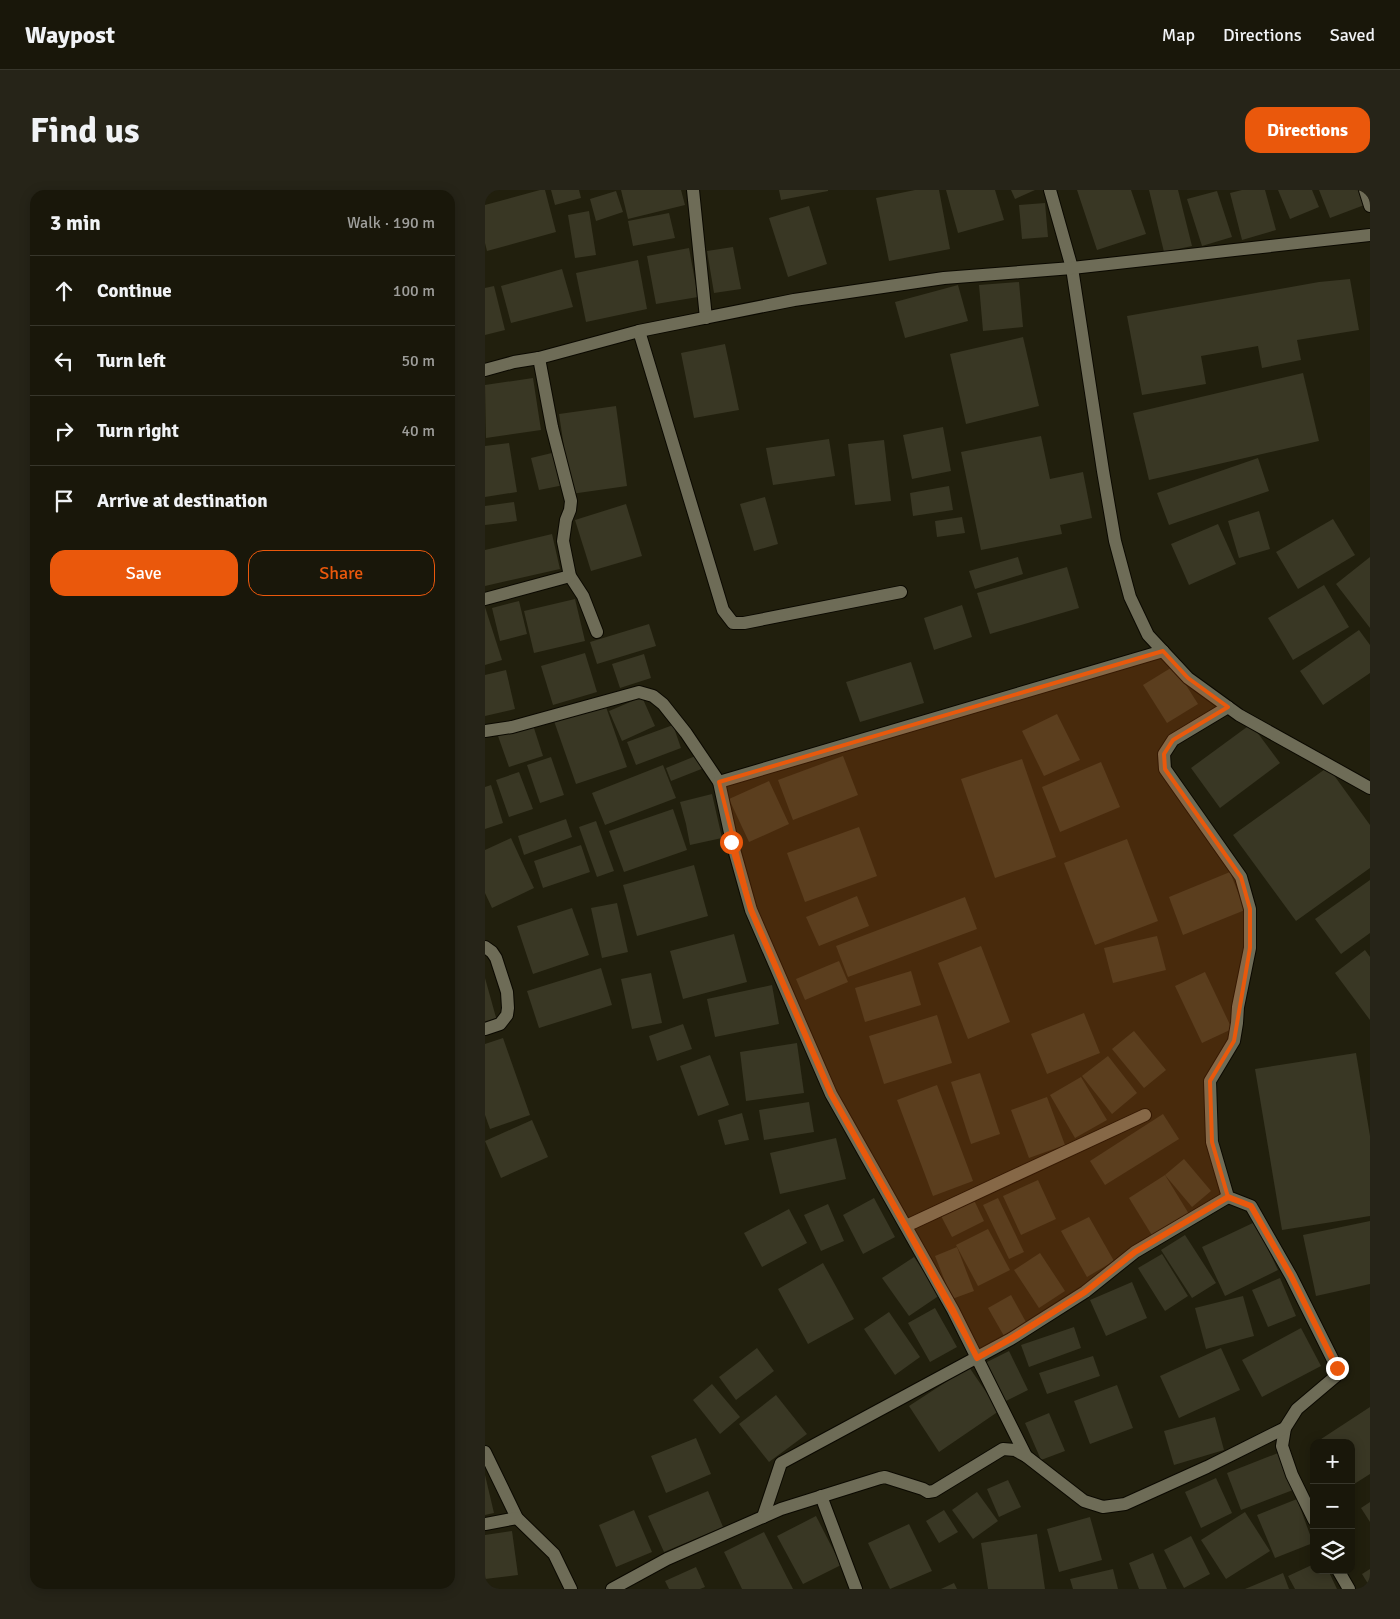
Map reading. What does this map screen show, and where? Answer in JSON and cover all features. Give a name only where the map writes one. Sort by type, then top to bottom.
[{"type":"street","points":[[693,190],[706,318]]},
{"type":"street","points":[[1050,190],[1071,268],[1103,471],[1118,550],[1130,597],[1149,635],[1188,678],[1239,715],[1370,788]]},
{"type":"street","points":[[1365,190],[1370,206]]},
{"type":"street","points":[[485,370],[514,362],[539,358],[639,330],[794,300],[945,278],[1071,268],[1370,235]]},
{"type":"street","points":[[639,330],[723,610],[733,623],[744,623],[901,592]]},
{"type":"street","points":[[539,358],[552,427],[571,501],[563,541],[570,576],[583,596],[597,632]]},
{"type":"street","points":[[485,599],[570,576]]},
{"type":"street","points":[[719,782],[1163,651]]},
{"type":"street","points":[[485,731],[512,727],[639,692],[647,693],[663,704],[686,733],[719,782],[731,842],[751,910],[831,1094],[953,1310],[1025,1456]]},
{"type":"street","points":[[1228,707],[1173,740],[1163,754],[1165,769],[1241,877],[1250,909],[1250,948],[1238,1007],[1234,1041],[1210,1081],[1212,1142],[1228,1197]]},
{"type":"street","points":[[485,947],[496,958],[507,992],[508,1008],[507,1015],[500,1024],[485,1029]]},
{"type":"street","points":[[906,1226],[1145,1115]]},
{"type":"street","points":[[763,1517],[781,1463],[1011,1339],[1085,1292],[1135,1252],[1228,1197]]},
{"type":"street","points":[[1228,1197],[1251,1206],[1291,1276],[1337,1368],[1336,1376],[1297,1409],[1285,1428],[1282,1446],[1310,1511]]},
{"type":"street","points":[[611,1589],[667,1559],[781,1509],[885,1477],[928,1492],[934,1491],[1003,1449],[1015,1450],[1084,1500],[1103,1507],[1125,1504],[1207,1467],[1285,1428]]},
{"type":"street","points":[[485,1452],[517,1518],[554,1554],[571,1589]]},
{"type":"street","points":[[821,1496],[856,1589]]},
{"type":"street","points":[[485,1524],[517,1518]]},
{"type":"street","points":[[1340,1574],[1349,1589]]},
{"type":"highlighted area","points":[[1163,651],[1188,678],[1228,707],[1173,740],[1164,754],[1165,769],[1241,877],[1250,909],[1250,948],[1234,1041],[1210,1081],[1212,1142],[1228,1197],[1135,1252],[1085,1292],[977,1358],[831,1094],[751,910],[719,782]]},
{"type":"building","points":[[545,190],[556,232],[487,251],[485,243],[485,205]]},
{"type":"building","points":[[551,190],[579,190],[581,198],[555,205]]},
{"type":"building","points":[[621,190],[681,190],[685,205],[628,219]]},
{"type":"building","points":[[779,190],[828,190],[828,191],[781,200]]},
{"type":"building","points":[[915,190],[939,190],[950,249],[889,261],[876,198]]},
{"type":"building","points":[[946,190],[995,190],[1004,220],[958,233]]},
{"type":"building","points":[[1011,190],[1035,190],[1015,199]]},
{"type":"building","points":[[1077,190],[1131,190],[1146,234],[1097,250]]},
{"type":"building","points":[[1149,190],[1178,190],[1192,246],[1164,252]]},
{"type":"building","points":[[1242,190],[1265,190],[1276,230],[1242,240],[1230,193]]},
{"type":"building","points":[[1278,190],[1312,190],[1319,207],[1290,219]]},
{"type":"building","points":[[1319,190],[1362,190],[1367,204],[1330,218]]},
{"type":"building","points":[[616,191],[623,212],[596,221],[590,199]]},
{"type":"building","points":[[1217,191],[1232,237],[1202,246],[1187,199]]},
{"type":"building","points":[[1045,203],[1048,237],[1022,239],[1019,205]]},
{"type":"building","points":[[809,206],[827,264],[788,277],[769,218]]},
{"type":"building","points":[[589,211],[596,255],[575,258],[568,215]]},
{"type":"building","points":[[669,213],[675,238],[633,246],[628,221]]},
{"type":"building","points":[[733,247],[741,289],[714,293],[707,251]]},
{"type":"building","points":[[689,248],[698,297],[656,304],[647,256]]},
{"type":"building","points":[[638,260],[647,309],[586,322],[576,273]]},
{"type":"building","points":[[562,269],[573,307],[511,323],[501,286]]},
{"type":"building","points":[[1350,279],[1359,330],[1297,340],[1301,360],[1262,368],[1258,346],[1201,356],[1206,384],[1142,395],[1127,316],[1319,282]]},
{"type":"building","points":[[1019,282],[1023,327],[983,331],[979,285]]},
{"type":"building","points":[[958,285],[968,321],[905,338],[895,302]]},
{"type":"building","points":[[494,286],[505,330],[485,335],[485,288]]},
{"type":"building","points":[[1023,337],[1039,406],[966,424],[950,354]]},
{"type":"building","points":[[725,344],[739,410],[694,418],[681,353]]},
{"type":"building","points":[[1303,373],[1319,441],[1149,480],[1133,413]]},
{"type":"building","points":[[533,378],[541,430],[486,438],[485,385]]},
{"type":"building","points":[[616,406],[627,486],[571,494],[559,414]]},
{"type":"building","points":[[943,427],[951,471],[912,479],[903,435]]},
{"type":"building","points":[[1041,436],[1050,479],[1083,472],[1092,518],[1060,525],[1062,534],[981,550],[961,452]]},
{"type":"building","points":[[829,439],[835,476],[773,485],[766,448]]},
{"type":"building","points":[[884,440],[891,501],[855,505],[848,444]]},
{"type":"building","points":[[509,443],[517,492],[485,497],[485,446]]},
{"type":"building","points":[[556,452],[564,485],[539,490],[531,458]]},
{"type":"building","points":[[1258,458],[1269,491],[1169,525],[1157,493]]},
{"type":"building","points":[[949,486],[953,510],[913,516],[910,493]]},
{"type":"building","points":[[765,497],[778,544],[754,551],[740,504]]},
{"type":"building","points":[[514,502],[517,521],[485,525],[485,506]]},
{"type":"building","points":[[626,504],[642,556],[591,571],[575,520]]},
{"type":"building","points":[[1259,511],[1270,549],[1239,558],[1228,521]]},
{"type":"building","points":[[962,517],[965,533],[937,537],[935,521]]},
{"type":"building","points":[[1333,519],[1355,555],[1298,589],[1276,552]]},
{"type":"building","points":[[1218,524],[1236,564],[1189,585],[1171,544]]},
{"type":"building","points":[[552,534],[560,569],[485,586],[485,550]]},
{"type":"building","points":[[1018,557],[1023,574],[975,589],[969,571]]},
{"type":"building","points":[[1370,557],[1370,628],[1336,584]]},
{"type":"building","points":[[1067,567],[1079,608],[990,634],[977,593]]},
{"type":"building","points":[[1324,585],[1349,627],[1293,660],[1268,618]]},
{"type":"building","points":[[575,599],[585,641],[534,653],[524,611]]},
{"type":"building","points":[[519,601],[527,634],[500,641],[492,608]]},
{"type":"building","points":[[962,605],[972,637],[934,650],[924,618]]},
{"type":"building","points":[[485,607],[502,660],[485,665]]},
{"type":"building","points":[[649,624],[656,646],[597,664],[590,642]]},
{"type":"building","points":[[1359,630],[1370,645],[1370,673],[1323,705],[1300,671]]},
{"type":"building","points":[[585,653],[597,692],[553,705],[541,666]]},
{"type":"building","points":[[644,654],[651,678],[620,688],[612,664]]},
{"type":"building","points":[[911,662],[924,703],[860,722],[846,682]]},
{"type":"building","points":[[1174,666],[1198,704],[1167,723],[1143,685]]},
{"type":"building","points":[[506,670],[515,709],[485,716],[485,675]]},
{"type":"building","points":[[642,697],[655,726],[622,741],[609,711]]},
{"type":"building","points":[[605,704],[627,767],[576,784],[554,721]]},
{"type":"building","points":[[1057,714],[1080,760],[1044,776],[1022,731]]},
{"type":"building","points":[[1251,724],[1280,763],[1220,808],[1191,768]]},
{"type":"building","points":[[533,725],[543,756],[509,767],[498,736]]},
{"type":"building","points":[[673,725],[681,748],[636,765],[627,742]]},
{"type":"building","points":[[698,755],[704,768],[671,781],[666,768]]},
{"type":"building","points":[[843,756],[858,795],[793,820],[778,780]]},
{"type":"building","points":[[551,757],[564,795],[540,803],[527,765]]},
{"type":"building","points":[[1022,759],[1056,857],[995,878],[961,779]]},
{"type":"building","points":[[1101,762],[1120,807],[1060,832],[1042,787]]},
{"type":"building","points":[[663,765],[676,798],[605,825],[592,793]]},
{"type":"building","points":[[1328,767],[1370,825],[1370,868],[1296,921],[1233,835]]},
{"type":"building","points":[[519,772],[533,809],[509,817],[496,780]]},
{"type":"building","points":[[769,781],[789,824],[749,842],[729,799]]},
{"type":"building","points":[[491,785],[503,823],[485,829],[485,787]]},
{"type":"building","points":[[712,794],[722,838],[690,845],[680,802]]},
{"type":"building","points":[[673,809],[687,850],[624,872],[609,831]]},
{"type":"building","points":[[566,819],[572,837],[524,855],[518,836]]},
{"type":"building","points":[[596,821],[614,871],[597,877],[579,827]]},
{"type":"building","points":[[859,827],[877,876],[805,902],[787,853]]},
{"type":"building","points":[[511,838],[534,888],[492,908],[485,893],[485,850]]},
{"type":"building","points":[[1127,839],[1158,921],[1095,945],[1064,863]]},
{"type":"building","points":[[581,845],[590,872],[543,888],[534,861]]},
{"type":"building","points":[[694,865],[708,916],[637,936],[623,885]]},
{"type":"building","points":[[1230,872],[1245,910],[1183,935],[1169,897]]},
{"type":"building","points":[[1370,880],[1370,933],[1341,954],[1315,919]]},
{"type":"building","points":[[857,896],[869,926],[819,946],[806,917]]},
{"type":"building","points":[[965,897],[977,929],[848,977],[836,946]]},
{"type":"building","points":[[617,903],[628,952],[602,958],[591,908]]},
{"type":"building","points":[[572,908],[589,955],[533,974],[517,926]]},
{"type":"building","points":[[734,934],[747,982],[683,999],[670,951]]},
{"type":"building","points":[[1157,936],[1166,970],[1113,983],[1104,948]]},
{"type":"building","points":[[981,946],[1010,1022],[968,1039],[938,963]]},
{"type":"building","points":[[1365,950],[1370,957],[1370,1020],[1335,973]]},
{"type":"building","points":[[839,961],[848,982],[805,1000],[796,979]]},
{"type":"building","points":[[601,968],[612,1005],[539,1028],[527,991]]},
{"type":"building","points":[[911,971],[921,1005],[865,1022],[855,988]]},
{"type":"building","points":[[1205,972],[1232,1029],[1202,1043],[1175,986]]},
{"type":"building","points":[[651,973],[662,1023],[632,1029],[621,979]]},
{"type":"building","points":[[485,978],[497,1021],[485,1024]]},
{"type":"building","points":[[772,985],[779,1024],[715,1037],[707,999]]},
{"type":"building","points":[[1084,1013],[1100,1053],[1047,1074],[1031,1034]]},
{"type":"building","points":[[937,1015],[952,1063],[884,1084],[869,1036]]},
{"type":"building","points":[[683,1024],[692,1049],[657,1061],[649,1036]]},
{"type":"building","points":[[1134,1031],[1166,1070],[1144,1088],[1112,1049]]},
{"type":"building","points":[[503,1038],[530,1115],[490,1129],[485,1115],[485,1044]]},
{"type":"building","points":[[797,1043],[804,1093],[746,1101],[740,1052]]},
{"type":"building","points":[[1356,1053],[1370,1136],[1370,1216],[1282,1230],[1255,1069]]},
{"type":"building","points":[[710,1055],[729,1105],[698,1116],[680,1066]]},
{"type":"building","points":[[1108,1056],[1137,1093],[1112,1114],[1082,1076]]},
{"type":"building","points":[[980,1073],[1000,1134],[971,1144],[951,1082]]},
{"type":"building","points":[[1081,1077],[1107,1120],[1075,1138],[1050,1095]]},
{"type":"building","points":[[937,1085],[973,1181],[933,1196],[897,1100]]},
{"type":"building","points":[[1047,1097],[1065,1145],[1029,1158],[1011,1110]]},
{"type":"building","points":[[809,1102],[814,1132],[764,1140],[759,1110]]},
{"type":"building","points":[[742,1113],[749,1140],[725,1145],[718,1120]]},
{"type":"building","points":[[1163,1114],[1179,1139],[1105,1185],[1090,1161]]},
{"type":"building","points":[[532,1120],[548,1157],[501,1178],[485,1141]]},
{"type":"building","points":[[836,1138],[846,1179],[780,1194],[770,1153]]},
{"type":"building","points":[[1184,1159],[1211,1191],[1192,1207],[1165,1175]]},
{"type":"building","points":[[1165,1175],[1189,1214],[1153,1237],[1129,1198]]},
{"type":"building","points":[[1038,1180],[1056,1219],[1021,1235],[1003,1196]]},
{"type":"building","points":[[874,1198],[895,1237],[863,1254],[843,1215]]},
{"type":"building","points":[[973,1198],[984,1221],[952,1237],[940,1214]]},
{"type":"building","points":[[998,1198],[1024,1252],[1009,1259],[983,1205]]},
{"type":"building","points":[[828,1204],[844,1241],[821,1251],[804,1215]]},
{"type":"building","points":[[789,1209],[807,1243],[762,1267],[744,1233]]},
{"type":"building","points":[[1089,1217],[1114,1261],[1087,1277],[1061,1231]]},
{"type":"building","points":[[1370,1221],[1370,1284],[1316,1296],[1303,1235]]},
{"type":"building","points":[[1255,1222],[1278,1270],[1225,1296],[1202,1247]]},
{"type":"building","points":[[988,1229],[1010,1270],[978,1286],[956,1245]]},
{"type":"building","points":[[1185,1235],[1216,1283],[1192,1298],[1161,1250]]},
{"type":"building","points":[[957,1247],[974,1291],[952,1299],[935,1256]]},
{"type":"building","points":[[1040,1253],[1065,1291],[1039,1308],[1014,1270]]},
{"type":"building","points":[[1162,1254],[1188,1296],[1165,1311],[1138,1268]]},
{"type":"building","points":[[914,1257],[940,1295],[909,1316],[882,1278]]},
{"type":"building","points":[[823,1263],[854,1319],[808,1344],[778,1289]]},
{"type":"building","points":[[1280,1278],[1296,1316],[1268,1327],[1252,1290]]},
{"type":"building","points":[[1132,1282],[1147,1318],[1106,1336],[1090,1300]]},
{"type":"building","points":[[1011,1295],[1027,1324],[1004,1336],[988,1308]]},
{"type":"building","points":[[1243,1296],[1254,1336],[1206,1349],[1195,1308]]},
{"type":"building","points":[[935,1308],[957,1347],[930,1362],[908,1323]]},
{"type":"building","points":[[889,1312],[920,1357],[895,1375],[864,1329]]},
{"type":"building","points":[[1074,1327],[1081,1348],[1029,1367],[1021,1345]]},
{"type":"building","points":[[1301,1328],[1321,1366],[1262,1397],[1242,1360]]},
{"type":"building","points":[[757,1348],[774,1371],[736,1400],[719,1377]]},
{"type":"building","points":[[1221,1348],[1240,1390],[1179,1418],[1160,1376]]},
{"type":"building","points":[[1009,1351],[1028,1390],[1004,1402],[985,1363]]},
{"type":"building","points":[[1093,1356],[1100,1376],[1047,1394],[1039,1373]]},
{"type":"building","points":[[969,1367],[999,1411],[939,1452],[909,1406]]},
{"type":"building","points":[[712,1384],[740,1417],[720,1434],[693,1400]]},
{"type":"building","points":[[1117,1385],[1133,1428],[1090,1444],[1074,1401]]},
{"type":"building","points":[[776,1395],[807,1434],[769,1462],[739,1424]]},
{"type":"building","points":[[1370,1407],[1370,1474],[1355,1483],[1355,1439],[1321,1439]]},
{"type":"building","points":[[1049,1413],[1065,1451],[1041,1460],[1025,1423]]},
{"type":"building","points":[[1215,1417],[1224,1450],[1174,1465],[1164,1431]]},
{"type":"building","points":[[696,1438],[711,1474],[666,1493],[651,1456]]},
{"type":"building","points":[[1278,1453],[1293,1490],[1241,1510],[1227,1473]]},
{"type":"building","points":[[485,1475],[494,1513],[485,1515]]},
{"type":"building","points":[[1216,1478],[1232,1513],[1201,1528],[1185,1492]]},
{"type":"building","points":[[1008,1480],[1021,1507],[999,1517],[987,1489]]},
{"type":"building","points":[[708,1491],[723,1527],[664,1552],[648,1516]]},
{"type":"building","points":[[977,1492],[998,1521],[973,1539],[952,1510]]},
{"type":"building","points":[[1297,1499],[1310,1535],[1310,1544],[1275,1558],[1257,1515]]},
{"type":"building","points":[[1370,1502],[1370,1522],[1361,1508]]},
{"type":"building","points":[[634,1510],[652,1552],[616,1567],[599,1525]]},
{"type":"building","points":[[944,1510],[958,1532],[939,1543],[926,1521]]},
{"type":"building","points":[[1245,1512],[1270,1551],[1226,1579],[1201,1540]]},
{"type":"building","points":[[816,1516],[841,1565],[803,1584],[777,1536]]},
{"type":"building","points":[[1090,1517],[1102,1560],[1059,1572],[1047,1529]]},
{"type":"building","points":[[909,1524],[932,1571],[890,1589],[868,1543]]},
{"type":"building","points":[[512,1531],[518,1575],[485,1579],[485,1535]]},
{"type":"building","points":[[764,1532],[793,1589],[742,1589],[724,1552]]},
{"type":"building","points":[[1037,1534],[1045,1589],[988,1589],[981,1543]]},
{"type":"building","points":[[1191,1536],[1210,1574],[1184,1588],[1164,1550]]},
{"type":"building","points":[[1153,1553],[1167,1589],[1139,1589],[1129,1563]]},
{"type":"building","points":[[1310,1566],[1310,1574],[1330,1574],[1337,1589],[1295,1589],[1288,1576]]},
{"type":"building","points":[[696,1567],[705,1587],[700,1589],[669,1589],[665,1581]]},
{"type":"building","points":[[1113,1569],[1118,1589],[1073,1589],[1070,1579]]},
{"type":"building","points":[[1370,1569],[1370,1587],[1362,1574]]},
{"type":"building","points":[[1283,1573],[1289,1589],[1245,1589]]},
{"type":"building","points":[[954,1583],[957,1589],[941,1589]]},
{"type":"route","points":[[731,842],[751,910],[831,1094],[953,1310],[977,1358],[1011,1339],[1085,1292],[1135,1252],[1228,1197],[1251,1206],[1291,1276],[1337,1368]]}]
